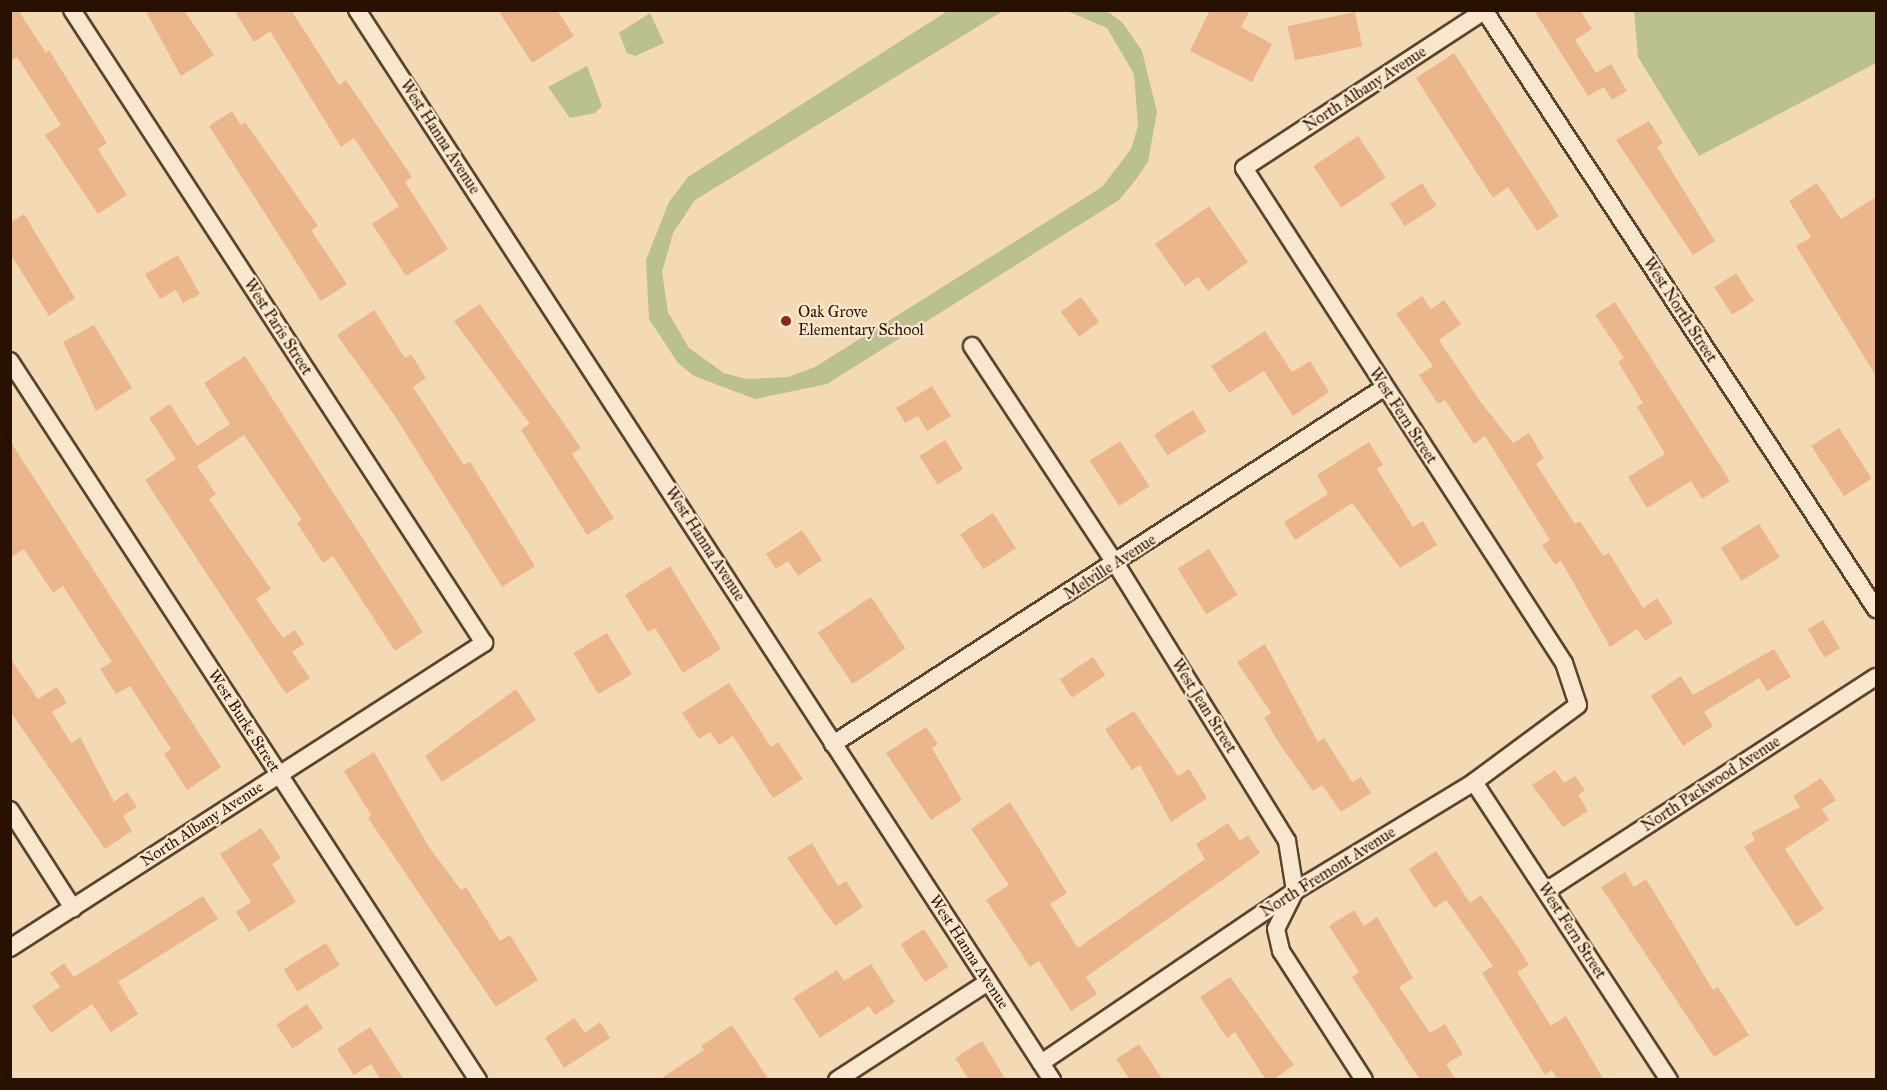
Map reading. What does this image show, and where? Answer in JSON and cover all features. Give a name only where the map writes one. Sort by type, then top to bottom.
[{"type":"street","name":"West Paris Street","points":[[72,10],[484,643]]},
{"type":"street","name":"West Hanna Avenue","points":[[357,10],[1052,1080]]},
{"type":"street","name":"North Albany Avenue","points":[[1244,168],[1485,11]]},
{"type":"street","name":"West North Street","points":[[1485,11],[1876,609]]},
{"type":"street","name":"West Fern Street","points":[[1244,168],[1564,663]]},
{"type":"street","name":"West Jean Street","points":[[972,346],[1116,564],[1287,841],[1295,891]]},
{"type":"street","name":"West Burke Street","points":[[10,362],[478,1080]]},
{"type":"street","name":"Melville Avenue","points":[[833,744],[1116,564],[1385,387]]},
{"type":"street","name":"North Albany Avenue","points":[[10,948],[484,643]]},
{"type":"street","name":"North Fremont Avenue","points":[[1041,1063],[1295,891],[1474,782],[1578,705],[1564,663]]},
{"type":"street","name":"North Packwood Avenue","points":[[1546,891],[1876,677]]},
{"type":"street","name":"West Fern Street","points":[[1474,782],[1669,1080]]},
{"type":"street","points":[[10,810],[73,908]]},
{"type":"street","points":[[1295,891],[1276,929],[1281,951],[1364,1080]]},
{"type":"street","points":[[837,1080],[988,982]]},
{"type":"green space","points":[[949,10],[1003,11],[695,200],[673,233],[662,272],[668,312],[689,348],[724,373],[746,379],[788,377],[815,367],[1102,187],[1131,149],[1138,126],[1134,74],[1107,28],[1067,11],[1107,11],[1123,23],[1142,51],[1157,112],[1148,162],[1119,200],[827,384],[755,399],[694,376],[678,363],[649,319],[646,260],[669,202],[688,177]]},
{"type":"green space","points":[[1634,11],[1876,11],[1876,63],[1699,156],[1638,57]]},
{"type":"green space","points":[[650,13],[664,43],[635,56],[627,53],[619,33]]},
{"type":"green space","points":[[587,66],[602,106],[595,113],[570,118],[548,87]]},
{"type":"building","points":[[10,10],[18,10],[46,53],[49,50],[107,143],[98,149],[127,195],[98,214],[45,135],[61,125],[17,57],[10,62]]},
{"type":"building","points":[[145,10],[184,10],[214,55],[181,76]]},
{"type":"building","points":[[234,10],[291,10],[339,85],[346,80],[412,177],[405,182],[448,249],[406,276],[372,224],[399,206],[354,138],[341,147],[270,31],[254,42]]},
{"type":"building","points":[[498,10],[557,10],[574,36],[532,63]]},
{"type":"building","points":[[1210,10],[1250,10],[1241,27],[1272,44],[1252,82],[1190,51]]},
{"type":"building","points":[[1534,10],[1580,10],[1592,29],[1575,40],[1596,73],[1611,64],[1627,91],[1612,100],[1604,87],[1588,96]]},
{"type":"building","points":[[1355,12],[1362,46],[1295,61],[1288,26]]},
{"type":"building","points":[[1454,53],[1559,216],[1537,231],[1508,187],[1493,198],[1416,78]]},
{"type":"building","points":[[232,111],[241,125],[245,122],[318,226],[311,230],[347,284],[321,301],[209,126]]},
{"type":"building","points":[[1649,121],[1663,143],[1657,147],[1715,241],[1693,255],[1616,140]]},
{"type":"building","points":[[1358,136],[1386,177],[1341,208],[1313,166]]},
{"type":"building","points":[[1422,183],[1437,206],[1405,226],[1390,204]]},
{"type":"building","points":[[1817,183],[1841,219],[1876,197],[1876,376],[1796,246],[1811,237],[1789,201]]},
{"type":"building","points":[[1209,206],[1248,262],[1208,291],[1198,277],[1185,286],[1155,244]]},
{"type":"building","points":[[24,214],[75,298],[49,316],[10,253],[10,223]]},
{"type":"building","points":[[178,255],[200,294],[183,303],[176,290],[160,299],[145,274]]},
{"type":"building","points":[[1736,273],[1754,301],[1732,315],[1714,287]]},
{"type":"building","points":[[1422,296],[1431,309],[1444,300],[1461,324],[1439,340],[1480,401],[1513,443],[1529,433],[1544,458],[1536,464],[1575,524],[1580,521],[1603,556],[1609,553],[1643,608],[1657,598],[1673,623],[1645,641],[1637,629],[1610,647],[1561,561],[1555,565],[1542,545],[1550,540],[1485,436],[1474,444],[1445,400],[1438,404],[1419,375],[1433,366],[1396,314]]},
{"type":"building","points":[[1081,297],[1099,322],[1079,337],[1061,312]]},
{"type":"building","points":[[1615,302],[1730,481],[1702,499],[1691,481],[1647,508],[1628,477],[1665,454],[1637,407],[1643,403],[1618,362],[1624,358],[1595,315]]},
{"type":"building","points":[[480,304],[581,448],[572,454],[614,518],[587,535],[521,430],[530,424],[454,321]]},
{"type":"building","points":[[374,310],[405,358],[411,354],[426,378],[413,387],[464,465],[470,462],[535,566],[502,587],[395,416],[337,335]]},
{"type":"building","points":[[94,325],[132,388],[96,411],[63,342]]},
{"type":"building","points":[[1265,331],[1292,372],[1310,361],[1329,392],[1293,416],[1264,371],[1229,393],[1211,366]]},
{"type":"building","points":[[245,356],[423,632],[395,651],[333,556],[323,563],[297,523],[302,520],[244,435],[197,466],[216,494],[209,499],[271,589],[256,599],[283,638],[295,630],[304,644],[292,652],[310,678],[286,694],[145,480],[176,459],[149,418],[170,404],[197,446],[230,424],[204,383]]},
{"type":"building","points":[[932,386],[951,416],[927,431],[918,416],[905,423],[896,408]]},
{"type":"building","points":[[1193,410],[1206,431],[1167,456],[1154,434]]},
{"type":"building","points":[[1839,428],[1872,478],[1844,496],[1811,446]]},
{"type":"building","points":[[945,440],[963,469],[938,485],[920,456]]},
{"type":"building","points":[[10,441],[221,767],[187,790],[164,754],[171,749],[130,686],[116,694],[100,669],[112,662],[63,586],[53,593],[24,549],[10,558]]},
{"type":"building","points":[[1120,441],[1149,486],[1119,506],[1090,461]]},
{"type":"building","points":[[1369,442],[1383,465],[1377,469],[1413,527],[1423,521],[1437,545],[1400,568],[1352,503],[1295,540],[1284,522],[1328,494],[1317,475]]},
{"type":"building","points":[[993,513],[1016,548],[983,569],[960,534]]},
{"type":"building","points":[[1759,524],[1780,557],[1742,581],[1721,548]]},
{"type":"building","points":[[802,530],[822,560],[798,576],[788,561],[776,569],[766,554]]},
{"type":"building","points":[[1209,549],[1238,595],[1206,614],[1178,569]]},
{"type":"building","points":[[670,566],[721,649],[683,673],[655,628],[648,632],[625,595]]},
{"type":"building","points":[[871,597],[906,648],[853,684],[818,633]]},
{"type":"building","points":[[1823,620],[1840,648],[1825,658],[1808,629]]},
{"type":"building","points":[[607,633],[632,674],[598,694],[574,653]]},
{"type":"building","points":[[1265,644],[1318,742],[1324,738],[1352,782],[1361,777],[1371,793],[1341,812],[1322,785],[1313,791],[1281,746],[1264,718],[1271,713],[1237,662]]},
{"type":"building","points":[[1774,649],[1791,677],[1767,691],[1759,678],[1704,712],[1713,726],[1683,746],[1651,696],[1681,676],[1693,695]]},
{"type":"building","points":[[1093,657],[1105,675],[1072,698],[1060,679]]},
{"type":"building","points":[[10,658],[38,699],[57,687],[67,703],[52,712],[71,743],[80,737],[114,802],[127,792],[137,807],[123,816],[132,831],[105,849],[10,711]]},
{"type":"building","points":[[729,683],[771,747],[778,742],[803,779],[773,798],[733,736],[719,745],[710,732],[699,739],[682,713]]},
{"type":"building","points":[[516,689],[536,720],[442,782],[425,756]]},
{"type":"building","points":[[1134,711],[1178,776],[1189,769],[1207,798],[1171,822],[1140,765],[1132,770],[1105,729]]},
{"type":"building","points":[[926,727],[938,744],[932,748],[962,800],[931,820],[886,753]]},
{"type":"building","points":[[374,752],[429,847],[461,890],[466,887],[500,941],[510,935],[538,980],[496,1007],[368,818],[371,815],[344,771]]},
{"type":"building","points":[[1555,770],[1564,783],[1575,776],[1585,790],[1578,795],[1588,811],[1563,827],[1532,785]]},
{"type":"building","points":[[1821,778],[1836,800],[1822,809],[1829,820],[1785,849],[1824,909],[1796,927],[1744,847],[1755,840],[1751,833],[1800,807],[1793,796]]},
{"type":"building","points":[[1010,802],[1067,893],[1050,904],[1078,948],[1205,859],[1196,844],[1228,823],[1240,841],[1248,835],[1260,853],[1086,977],[1097,994],[1071,1011],[1039,961],[1030,967],[986,900],[1009,885],[971,829]]},
{"type":"building","points":[[261,828],[281,858],[272,864],[296,902],[249,932],[236,912],[251,902],[220,854]]},
{"type":"building","points":[[812,843],[838,886],[846,881],[863,907],[835,926],[787,858]]},
{"type":"building","points":[[1436,851],[1470,903],[1481,895],[1518,947],[1529,965],[1517,972],[1551,1026],[1566,1016],[1604,1080],[1558,1080],[1552,1070],[1545,1075],[1482,973],[1493,966],[1446,900],[1434,908],[1409,869]]},
{"type":"building","points":[[1625,872],[1634,887],[1646,879],[1713,990],[1718,987],[1749,1035],[1714,1057],[1601,887]]},
{"type":"building","points":[[203,896],[218,919],[118,982],[138,1014],[111,1032],[92,1004],[51,1033],[32,1006],[60,987],[50,973],[64,963],[74,977]]},
{"type":"building","points":[[1354,910],[1364,926],[1377,917],[1413,978],[1399,987],[1430,1033],[1445,1024],[1463,1054],[1446,1064],[1456,1080],[1420,1080],[1352,977],[1359,972],[1329,926]]},
{"type":"building","points":[[924,929],[949,967],[925,982],[901,944]]},
{"type":"building","points":[[326,943],[340,965],[297,992],[284,969]]},
{"type":"building","points":[[871,964],[895,1002],[875,1015],[869,1006],[820,1038],[793,998],[837,970],[844,981]]},
{"type":"building","points":[[1230,977],[1294,1065],[1273,1080],[1266,1080],[1235,1032],[1227,1038],[1200,997]]},
{"type":"building","points":[[307,1004],[323,1028],[293,1049],[276,1025]]},
{"type":"building","points":[[574,1018],[585,1033],[600,1022],[610,1038],[564,1068],[545,1038]]},
{"type":"building","points":[[732,1025],[769,1080],[659,1080],[704,1050],[701,1046]]},
{"type":"building","points":[[370,1027],[404,1080],[381,1080],[371,1064],[354,1075],[337,1049]]},
{"type":"building","points":[[982,1041],[1006,1080],[969,1080],[955,1058]]},
{"type":"building","points":[[1139,1044],[1163,1080],[1130,1080],[1116,1059]]},
{"type":"place","name":"Oak Grove Elementary School","points":[[786,321]]}]
